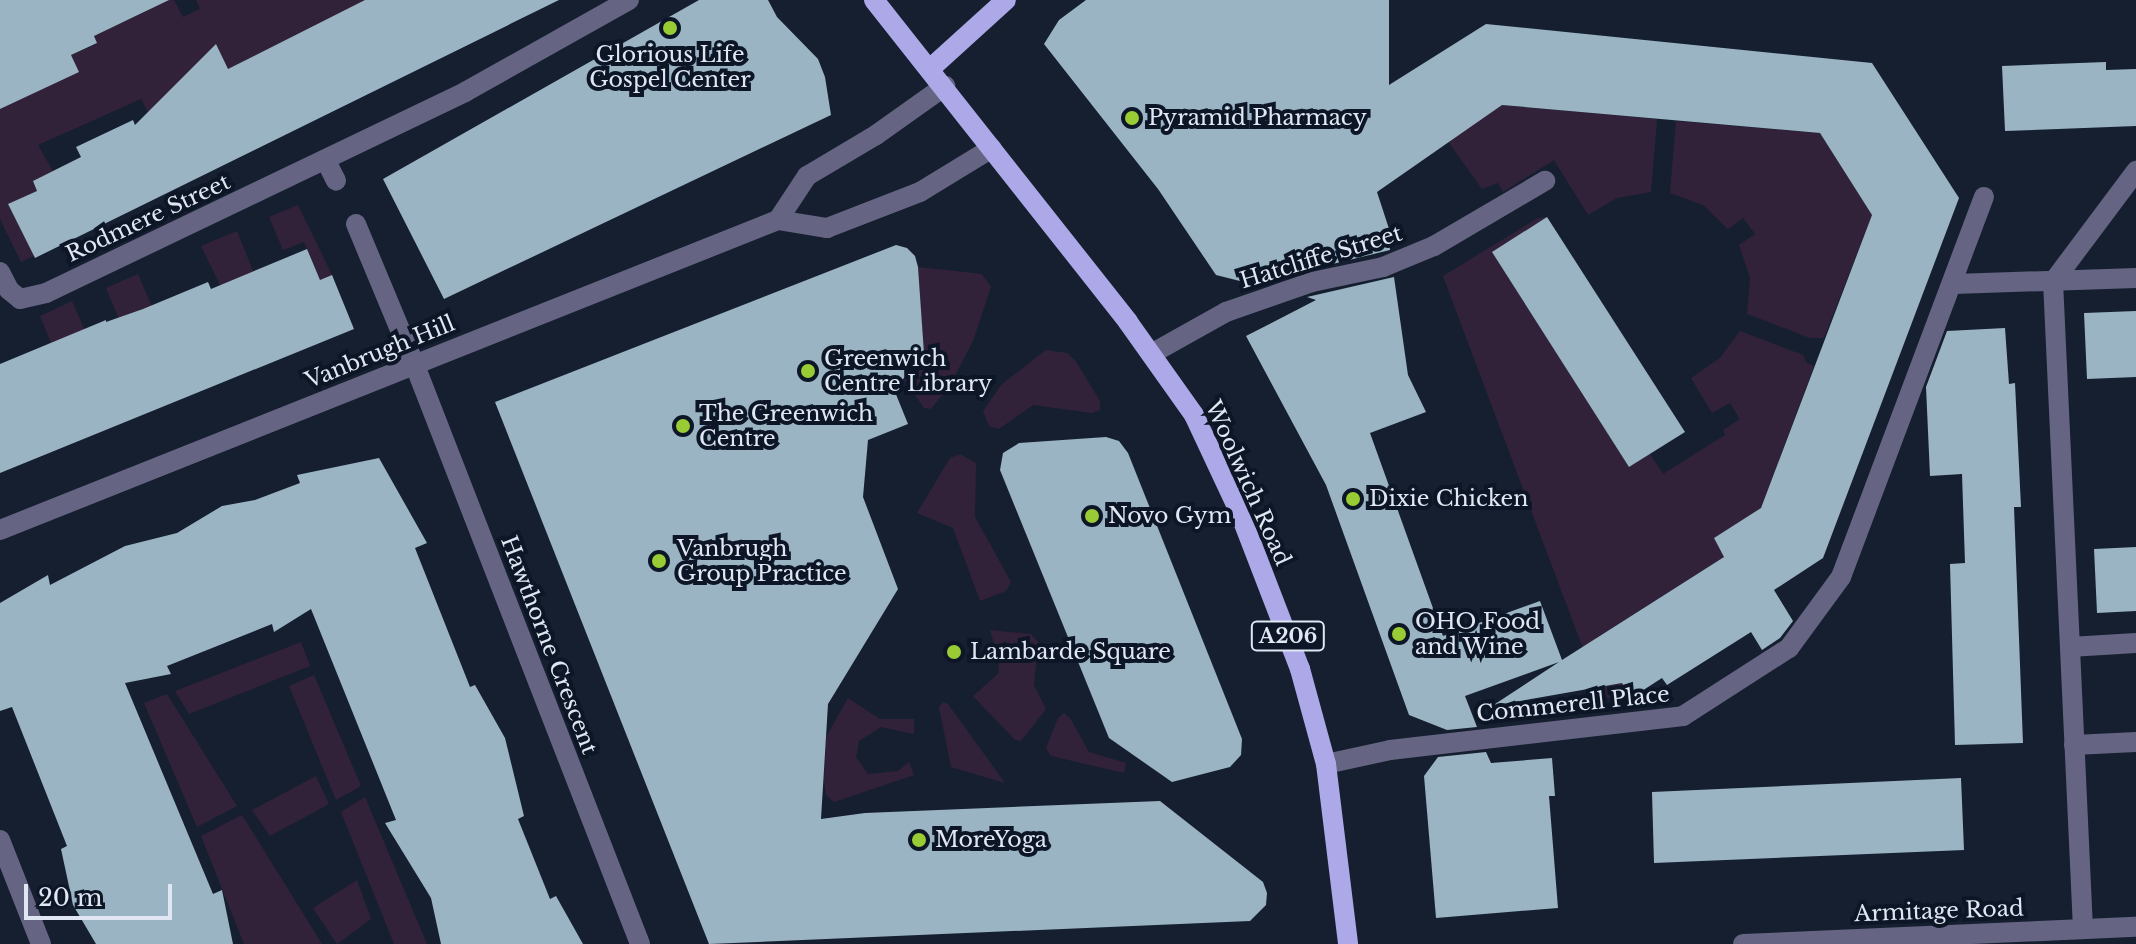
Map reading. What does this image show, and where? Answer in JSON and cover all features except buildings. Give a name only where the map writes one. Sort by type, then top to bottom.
[{"type":"main road","name":"A206","points":[[874,0],[931,68]]},
{"type":"main road","points":[[931,68],[1006,0]]},
{"type":"main road","name":"Woolwich Road","points":[[931,68],[1151,354],[1194,415],[1239,511],[1300,669],[1326,764],[1348,944]]},
{"type":"street","name":"Rodmere Street","points":[[0,272],[9,290],[20,299],[33,298],[326,161],[465,92],[629,0]]},
{"type":"street","points":[[945,86],[876,135],[807,176],[778,220],[827,228],[920,192],[992,148]]},
{"type":"street","points":[[326,161],[336,181]]},
{"type":"street","points":[[2083,929],[2053,282],[2136,171]]},
{"type":"street","name":"Hatcliffe Street","points":[[1151,354],[1226,312],[1312,282],[1383,267],[1434,246],[1545,181]]},
{"type":"street","name":"Commerell Place","points":[[1326,764],[1390,750],[1683,716],[1789,648],[1841,577],[1954,284],[1984,197]]},
{"type":"street","name":"Vanbrugh Hill","points":[[0,530],[778,220]]},
{"type":"street","points":[[356,224],[414,363]]},
{"type":"street","points":[[1954,284],[2136,278]]},
{"type":"street","name":"Hawthorne Crescent","points":[[414,363],[640,944]]},
{"type":"street","points":[[2070,647],[2136,643]]},
{"type":"street","points":[[2074,745],[2136,742]]},
{"type":"street","points":[[0,840],[41,944]]},
{"type":"street","name":"Armitage Road","points":[[1743,944],[1966,939],[2136,927]]},
{"type":"shaded area","points":[[142,0],[174,0],[183,17],[200,9],[196,0],[402,0],[353,34],[342,12],[148,112],[141,99],[38,145],[53,171],[33,181],[37,191],[8,205],[34,256],[21,262],[0,219],[0,109],[75,65],[71,55],[97,44],[84,14],[115,26],[147,11]]},
{"type":"shaded area","points":[[1502,105],[1657,119],[1651,192],[1617,198],[1588,215],[1554,160],[1503,192],[1498,183],[1482,189],[1442,133]]},
{"type":"shaded area","points":[[1676,121],[1820,133],[1872,215],[1824,338],[1810,338],[1747,314],[1750,278],[1739,245],[1755,234],[1743,218],[1728,229],[1703,205],[1670,193]]},
{"type":"shaded area","points":[[298,205],[332,275],[320,280],[304,242],[283,250],[269,217]]},
{"type":"shaded area","points":[[1547,217],[1492,252],[1629,467],[1650,454],[1663,474],[1725,435],[1723,430],[1740,419],[1730,403],[1712,413],[1691,378],[1720,358],[1740,331],[1803,355],[1807,363],[1814,366],[1761,508],[1714,538],[1724,557],[1596,638],[1631,698],[1610,699],[1599,691],[1443,276],[1538,218]]},
{"type":"shaded area","points":[[237,231],[266,303],[221,287],[201,246]]},
{"type":"shaded area","points":[[918,267],[982,274],[991,287],[973,341],[950,385],[931,409],[924,408],[902,376],[920,365],[924,353]]},
{"type":"shaded area","points":[[138,274],[168,344],[160,347],[143,309],[119,319],[106,288]]},
{"type":"shaded area","points":[[72,301],[93,349],[59,363],[40,316]]},
{"type":"shaded area","points":[[1046,350],[1067,353],[1075,360],[1100,401],[1100,410],[1092,413],[1033,405],[999,429],[989,426],[983,411],[1002,384]]},
{"type":"shaded area","points":[[960,454],[976,463],[975,517],[1011,582],[1006,591],[980,601],[953,528],[917,513],[950,458]]},
{"type":"shaded area","points":[[990,630],[1031,634],[1038,642],[1034,685],[1046,709],[1021,741],[1015,740],[973,696],[998,674],[999,660]]},
{"type":"shaded area","points":[[301,642],[310,666],[189,714],[175,691]]},
{"type":"shaded area","points":[[314,675],[361,786],[336,800],[289,686]]},
{"type":"shaded area","points":[[167,694],[237,806],[197,827],[144,703]]},
{"type":"shaded area","points":[[848,698],[880,719],[914,719],[914,734],[881,727],[859,741],[856,757],[868,774],[898,771],[909,762],[914,775],[834,802],[826,795],[824,782],[826,737]]},
{"type":"shaded area","points":[[943,702],[948,704],[1005,783],[951,767],[939,707]]},
{"type":"shaded area","points":[[1064,713],[1089,752],[1126,763],[1124,773],[1051,756],[1046,748],[1058,718]]},
{"type":"shaded area","points":[[316,776],[329,804],[270,836],[252,810]]},
{"type":"shaded area","points":[[365,797],[427,944],[394,944],[341,812]]},
{"type":"shaded area","points":[[242,815],[322,944],[244,944],[201,836]]},
{"type":"shaded area","points":[[357,880],[371,919],[337,944],[313,908]]},
{"type":"place","name":"Glorious Life Gospel Center","points":[[670,28]]},
{"type":"place","name":"Pyramid Pharmacy","points":[[1132,118]]},
{"type":"place","name":"Greenwich Centre Library","points":[[808,371]]},
{"type":"place","name":"The Greenwich Centre","points":[[683,426]]},
{"type":"place","name":"Dixie Chicken","points":[[1353,499]]},
{"type":"place","name":"Novo Gym","points":[[1092,516]]},
{"type":"place","name":"Vanbrugh Group Practice","points":[[659,561]]},
{"type":"place","name":"OHO Food and Wine","points":[[1399,634]]},
{"type":"place","name":"Lambarde Square","points":[[954,652]]},
{"type":"place","name":"MoreYoga","points":[[919,840]]}]
